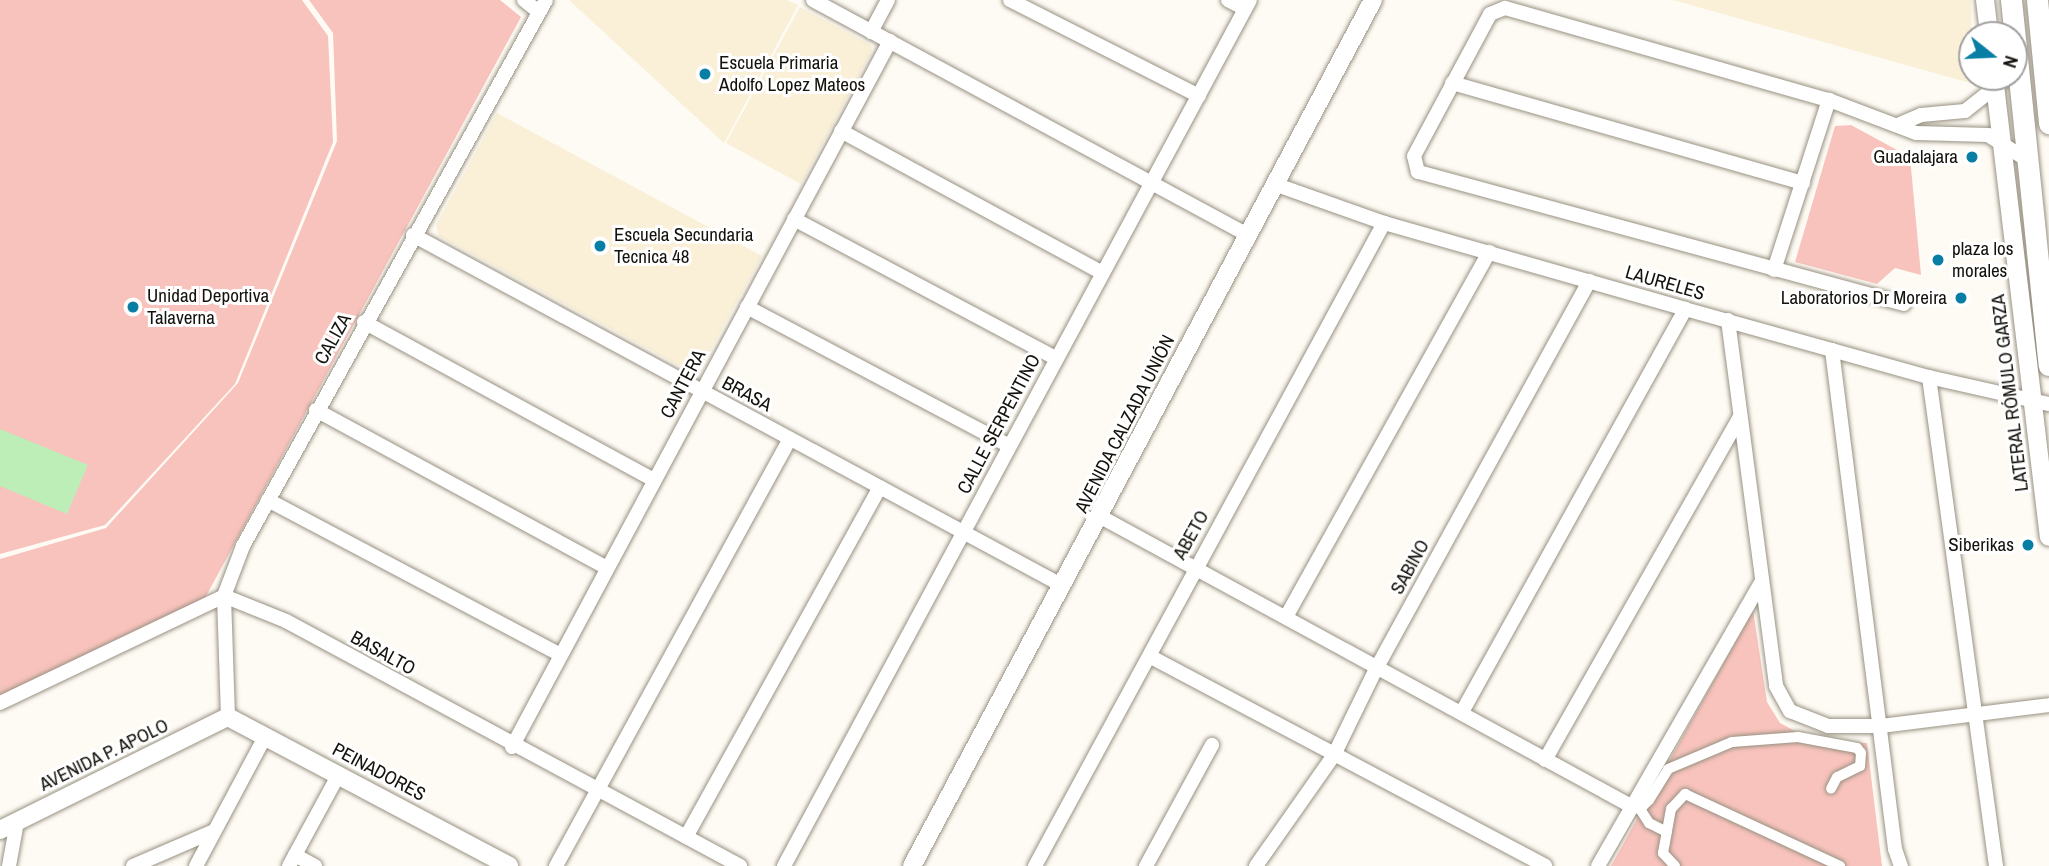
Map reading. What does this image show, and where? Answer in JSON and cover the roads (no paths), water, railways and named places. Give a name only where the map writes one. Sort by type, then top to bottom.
[{"type":"main road","points":[[2010,21],[2011,0]]},
{"type":"main road","points":[[2037,0],[2046,63],[2049,123]]},
{"type":"main road","points":[[2010,91],[2029,161],[2049,365]]},
{"type":"street","points":[[524,0],[542,6]]},
{"type":"street","points":[[813,0],[1247,235]]},
{"type":"street","points":[[871,32],[888,0]]},
{"type":"street","points":[[1010,0],[1199,96]]},
{"type":"street","points":[[1228,0],[1248,5]]},
{"type":"street","name":"AVENIDA CALZADA UNIÓN","points":[[912,866],[1101,517],[1373,0]]},
{"type":"street","points":[[1985,0],[1987,21]]},
{"type":"street","name":"CALLE SERPENTINO","points":[[784,866],[965,533],[1008,445],[1101,272],[1248,5]]},
{"type":"street","name":"CALIZA","points":[[228,718],[224,596],[243,546],[364,322],[542,6]]},
{"type":"street","points":[[1904,304],[1418,172],[1415,156],[1490,14],[1505,8],[1829,100],[1900,124],[1920,134],[1980,133],[2001,139],[2029,161]]},
{"type":"street","name":"CANTERA","points":[[512,747],[890,41]]},
{"type":"street","points":[[1452,83],[1803,183]]},
{"type":"street","points":[[1900,124],[1921,115],[1965,111],[1988,91]]},
{"type":"street","name":"LATERAL RÓMULO GARZA","points":[[2005,91],[2001,139],[2030,402],[2049,537]]},
{"type":"street","points":[[1774,270],[1829,100]]},
{"type":"street","points":[[842,131],[1101,272]]},
{"type":"street","name":"LAURELES","points":[[1274,184],[1384,223],[1685,309],[1929,377],[2030,402],[2049,404]]},
{"type":"street","points":[[794,219],[1055,358]]},
{"type":"street","name":"ABETO","points":[[1035,866],[1151,657],[1193,571],[1384,223]]},
{"type":"street","name":"BRASA","points":[[413,235],[1063,586]]},
{"type":"street","points":[[1286,617],[1489,253]]},
{"type":"street","name":"SABINO","points":[[1256,866],[1334,755],[1376,669],[1589,281]]},
{"type":"street","points":[[747,306],[1008,445]]},
{"type":"street","points":[[1462,712],[1685,309]]},
{"type":"street","points":[[1728,320],[1776,686],[1790,711],[1828,726],[1881,726],[2049,705]]},
{"type":"street","points":[[364,322],[654,480]]},
{"type":"street","points":[[1832,350],[1901,866]]},
{"type":"street","points":[[1929,377],[1972,714],[1996,866]]},
{"type":"street","points":[[316,410],[607,568]]},
{"type":"street","points":[[1545,760],[1740,417]]},
{"type":"street","points":[[556,866],[790,439]]},
{"type":"street","points":[[686,837],[880,487]]},
{"type":"street","points":[[268,500],[561,656]]},
{"type":"street","points":[[1101,517],[1193,571],[1286,617],[1376,669],[1462,712],[1545,760],[1637,808],[1648,823],[1667,832]]},
{"type":"street","points":[[1637,808],[1761,583]]},
{"type":"street","points":[[0,704],[224,596]]},
{"type":"street","name":"BASALTO","points":[[224,596],[285,621],[512,747],[598,789],[740,866]]},
{"type":"street","points":[[1151,657],[1545,866]]},
{"type":"street","name":"PEINADORES","points":[[228,718],[339,774],[509,866]]},
{"type":"street","name":"AVENIDA P. APOLO","points":[[0,830],[228,718]]},
{"type":"street","points":[[196,866],[265,737]]},
{"type":"street","points":[[1598,866],[1637,808],[1668,769],[1732,742],[1798,737],[1857,748],[1861,753],[1860,766],[1837,777],[1831,789]]},
{"type":"street","points":[[1146,866],[1212,745]]},
{"type":"street","points":[[315,866],[292,861],[339,774]]},
{"type":"street","points":[[1675,866],[1663,853],[1676,799],[1685,794],[1840,866]]},
{"type":"street","points":[[9,866],[17,822]]},
{"type":"street","points":[[133,866],[214,831]]},
{"type":"place","name":"Escuela Primaria Adolfo Lopez Mateos","points":[[705,74]]},
{"type":"place","name":"Guadalajara","points":[[1972,157]]},
{"type":"place","name":"Escuela Secundaria Tecnica 48","points":[[600,246]]},
{"type":"place","name":"plaza los morales","points":[[1938,260]]},
{"type":"place","name":"Laboratorios Dr Moreira","points":[[1961,298]]},
{"type":"place","name":"Unidad Deportiva Talaverna","points":[[133,307]]},
{"type":"place","name":"Siberikas","points":[[2028,545]]}]
